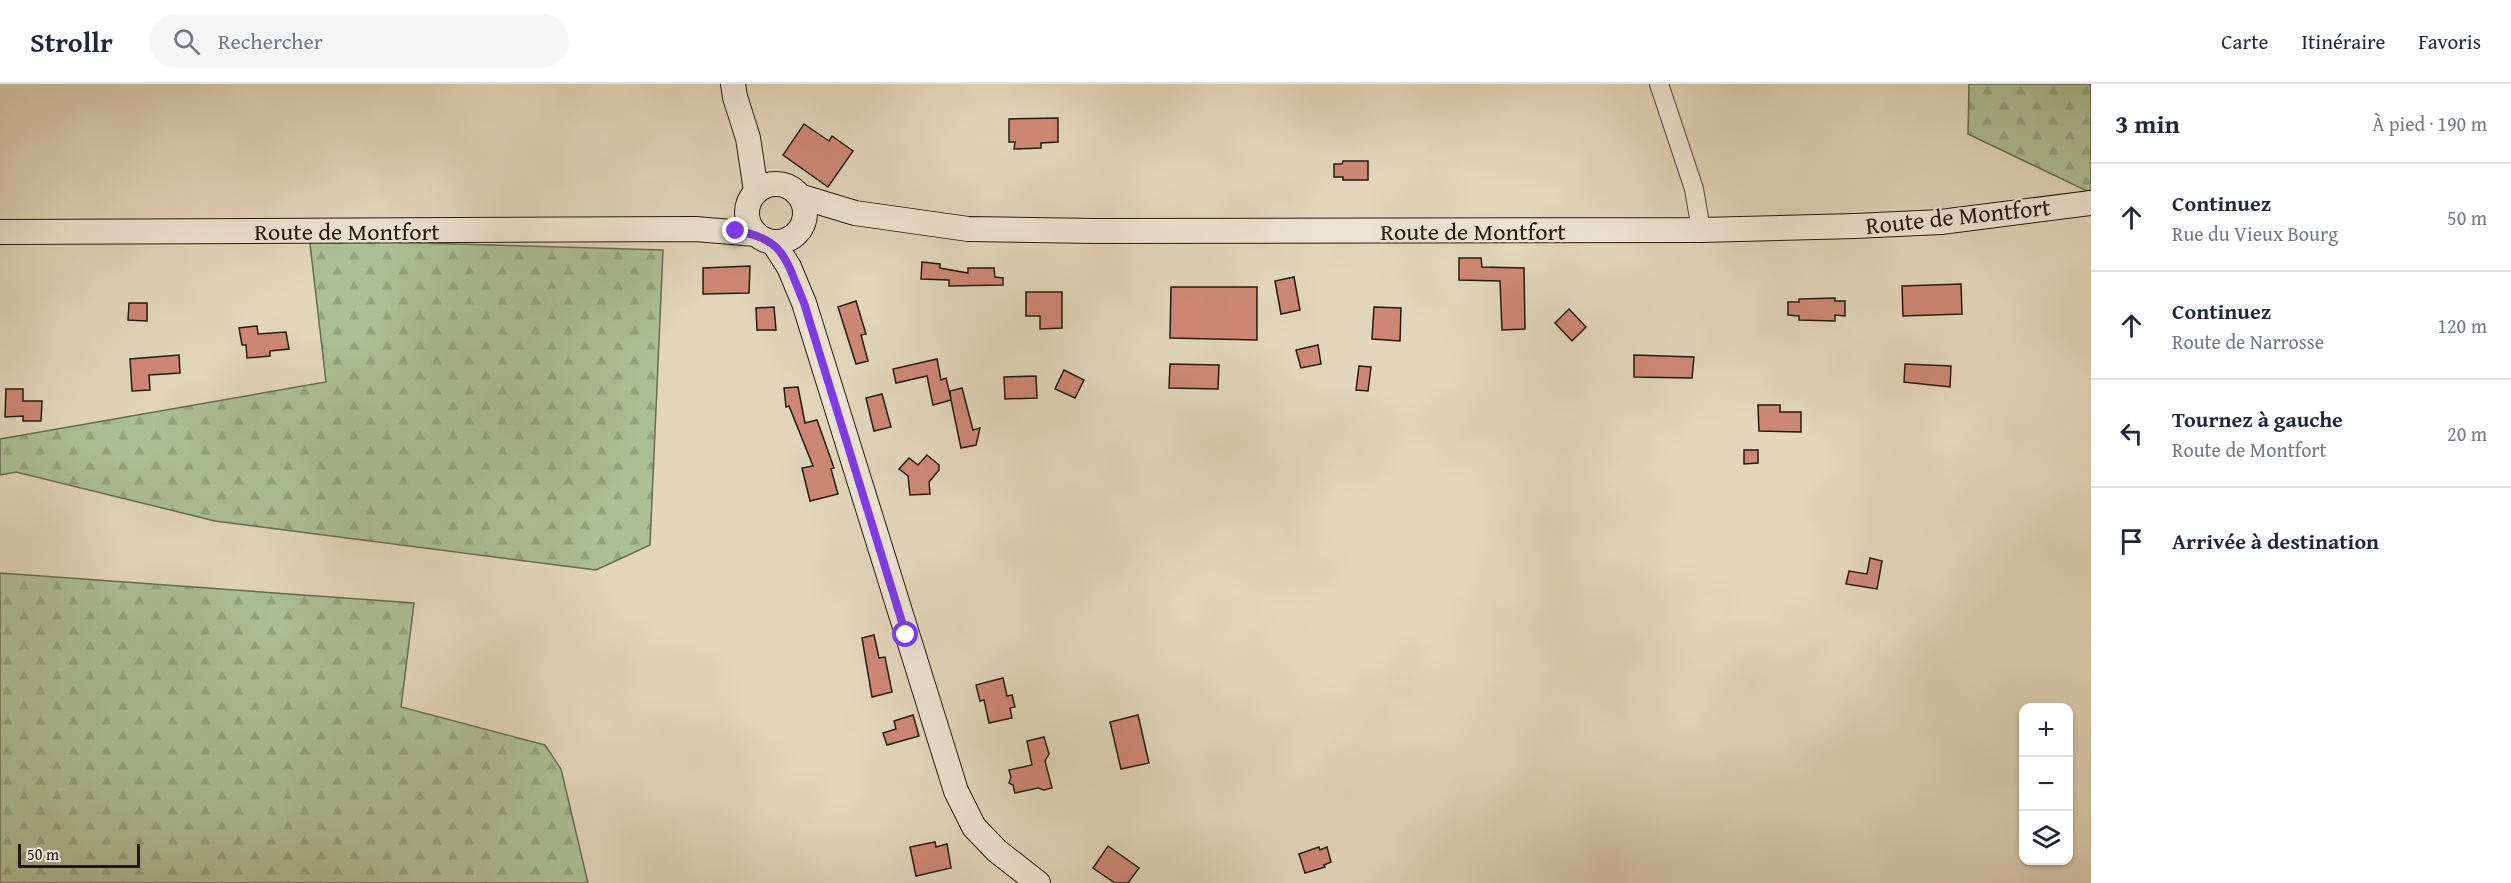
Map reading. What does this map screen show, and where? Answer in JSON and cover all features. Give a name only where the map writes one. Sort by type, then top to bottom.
[{"type":"main road","points":[[733,84],[760,193],[748,221],[789,267],[804,303],[956,791],[974,827],[997,851],[1038,883]]},
{"type":"main road","points":[[760,193],[791,187],[802,197],[806,211],[800,257],[804,303]]},
{"type":"main road","name":"Route de Montfort","points":[[695,229],[760,193]]},
{"type":"main road","name":"Route de Montfort","points":[[802,197],[855,213],[968,229],[1701,230],[1941,222],[2091,203]]},
{"type":"main road","name":"Route de Montfort","points":[[802,228],[822,217],[855,213]]},
{"type":"main road","points":[[765,238],[788,240],[802,228]]},
{"type":"main road","name":"Route de Montfort","points":[[0,232],[695,229],[765,238]]},
{"type":"street","points":[[1659,84],[1694,189],[1701,230]]},
{"type":"green space","points":[[1969,84],[2091,84],[2091,193],[1968,134]]},
{"type":"green space","points":[[315,240],[663,250],[650,545],[596,570],[215,521],[16,472],[0,475],[0,439],[326,382],[310,244]]},
{"type":"green space","points":[[0,573],[414,603],[401,707],[545,745],[561,769],[588,883],[0,883]]},
{"type":"building","points":[[1058,118],[1058,142],[1041,143],[1041,148],[1014,149],[1015,142],[1009,142],[1009,119]]},
{"type":"building","points":[[804,124],[829,141],[832,136],[853,151],[828,187],[783,155]]},
{"type":"building","points":[[1343,161],[1368,161],[1368,180],[1343,180],[1343,177],[1334,177],[1334,164],[1342,164]]},
{"type":"building","points":[[1459,258],[1481,258],[1482,267],[1524,268],[1525,329],[1502,330],[1500,281],[1459,280]]},
{"type":"building","points":[[922,262],[940,264],[940,268],[968,273],[968,268],[994,268],[995,277],[1003,278],[1003,285],[949,286],[949,280],[921,279]]},
{"type":"building","points":[[750,266],[749,293],[703,294],[703,268]]},
{"type":"building","points":[[1294,277],[1300,310],[1281,314],[1275,281]]},
{"type":"building","points":[[1961,284],[1962,314],[1903,316],[1902,286]]},
{"type":"building","points":[[1171,287],[1257,287],[1257,340],[1170,338]]},
{"type":"building","points":[[1026,292],[1062,292],[1062,328],[1040,329],[1040,316],[1026,316]]},
{"type":"building","points":[[1835,298],[1835,301],[1845,301],[1845,316],[1835,315],[1835,321],[1799,320],[1799,316],[1788,315],[1788,302],[1799,302],[1799,299]]},
{"type":"building","points":[[856,301],[866,334],[861,335],[868,361],[856,364],[838,307]]},
{"type":"building","points":[[129,303],[147,303],[147,321],[128,320]]},
{"type":"building","points":[[774,307],[776,330],[757,330],[756,308]]},
{"type":"building","points":[[1374,307],[1401,308],[1400,341],[1372,339]]},
{"type":"building","points":[[1569,309],[1586,327],[1572,341],[1555,323]]},
{"type":"building","points":[[257,326],[258,334],[286,332],[289,349],[270,351],[270,356],[247,358],[246,345],[242,345],[239,328]]},
{"type":"building","points":[[1318,345],[1321,364],[1301,368],[1296,350]]},
{"type":"building","points":[[179,355],[180,373],[149,375],[150,390],[132,391],[130,359]]},
{"type":"building","points":[[1634,355],[1694,357],[1692,378],[1634,377]]},
{"type":"building","points":[[937,359],[941,380],[946,378],[951,399],[950,391],[962,388],[973,430],[980,428],[976,445],[961,448],[951,400],[933,405],[927,376],[896,383],[893,369]]},
{"type":"building","points":[[1170,364],[1219,365],[1218,389],[1169,388]]},
{"type":"building","points":[[1905,364],[1951,366],[1950,387],[1904,382]]},
{"type":"building","points":[[1359,366],[1371,367],[1368,391],[1356,390]]},
{"type":"building","points":[[1064,370],[1084,380],[1075,398],[1055,389]]},
{"type":"building","points":[[1036,376],[1037,398],[1005,399],[1004,377]]},
{"type":"building","points":[[798,387],[805,423],[817,420],[834,468],[831,469],[838,494],[810,501],[802,468],[813,466],[789,406],[786,407],[784,388]]},
{"type":"building","points":[[6,389],[23,389],[23,401],[42,401],[41,421],[23,421],[23,416],[5,417]]},
{"type":"building","points":[[882,394],[891,427],[874,431],[866,398]]},
{"type":"building","points":[[1758,405],[1780,405],[1780,412],[1801,412],[1801,432],[1759,431]]},
{"type":"building","points":[[1744,450],[1758,450],[1758,463],[1744,464]]},
{"type":"building","points":[[927,455],[939,465],[939,470],[929,482],[930,494],[910,495],[908,476],[899,469],[909,458],[918,465]]},
{"type":"building","points":[[1870,558],[1882,561],[1877,589],[1846,584],[1849,571],[1867,574]]},
{"type":"building","points":[[874,635],[879,658],[885,657],[892,692],[872,697],[862,638]]},
{"type":"building","points":[[1003,678],[1007,696],[1012,695],[1015,707],[1010,708],[1012,718],[989,723],[984,700],[980,701],[976,685]]},
{"type":"building","points":[[913,715],[919,736],[887,745],[883,733],[896,729],[894,721]]},
{"type":"building","points":[[1138,715],[1149,763],[1121,769],[1110,722]]},
{"type":"building","points":[[1044,737],[1049,754],[1045,761],[1052,788],[1044,790],[1038,788],[1015,793],[1013,785],[1009,783],[1011,777],[1009,770],[1032,765],[1027,741]]},
{"type":"building","points":[[935,842],[936,847],[947,844],[951,868],[916,876],[910,847]]},
{"type":"building","points":[[1108,846],[1139,868],[1128,883],[1115,883],[1093,868]]},
{"type":"building","points":[[1319,847],[1320,850],[1327,847],[1331,862],[1324,865],[1325,867],[1305,873],[1299,854]]},
{"type":"route","points":[[736,231],[756,234],[773,242],[789,267],[804,303],[906,635]]}]
